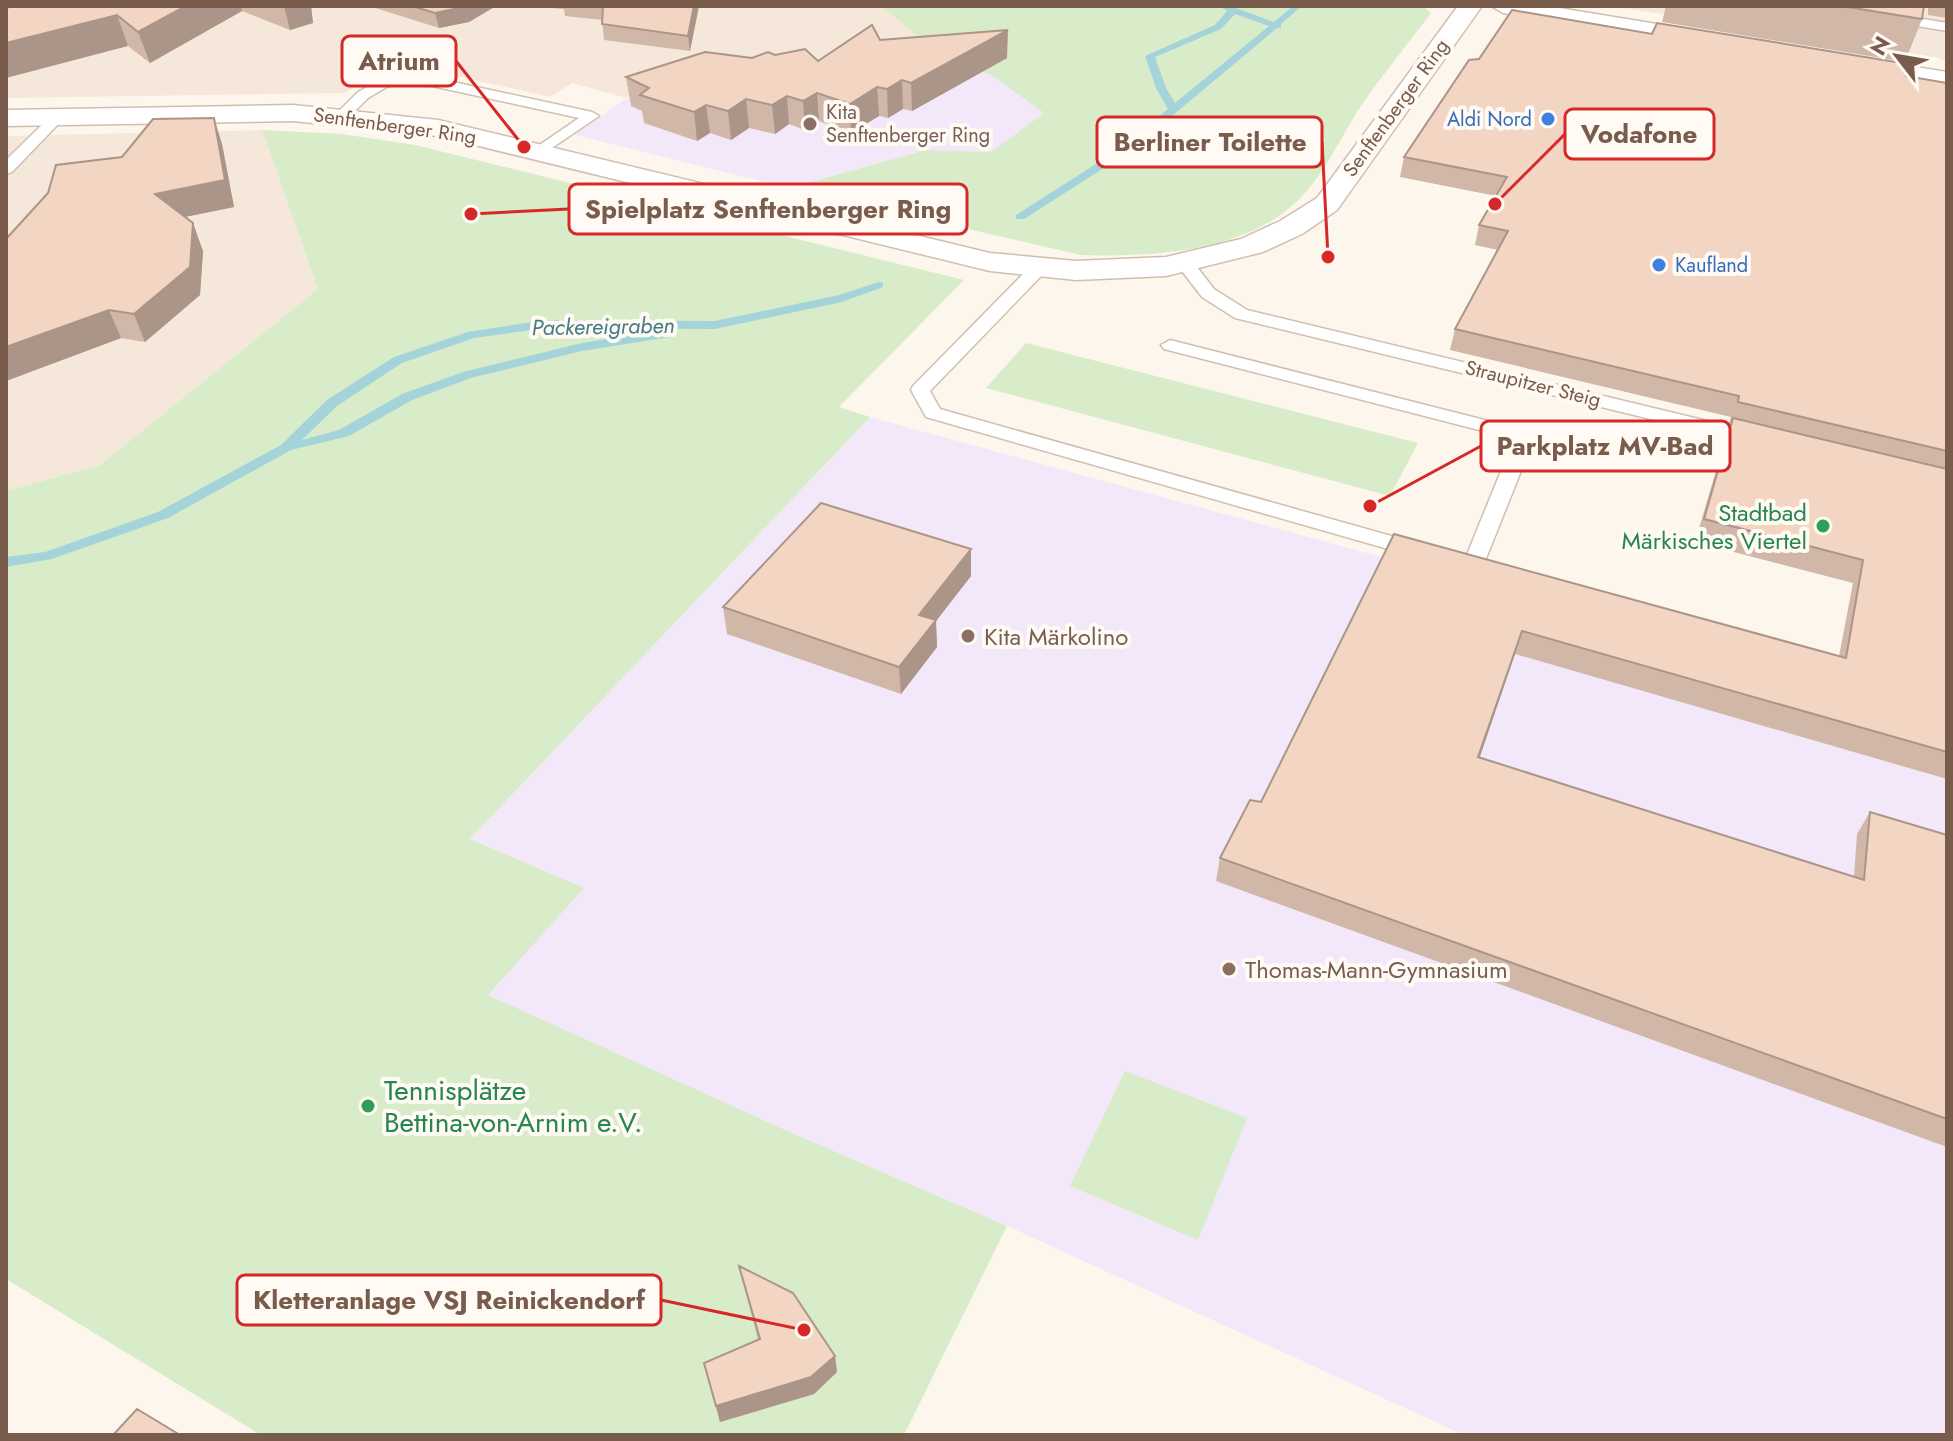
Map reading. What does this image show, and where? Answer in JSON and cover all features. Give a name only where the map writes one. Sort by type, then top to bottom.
[{"type":"street","name":"Senftenberger Ring","points":[[6,118],[240,112],[342,116],[438,128],[990,262],[1037,270],[1112,270],[1184,262],[1272,237],[1327,204],[1470,6]]},
{"type":"street","points":[[1503,6],[1730,44]]},
{"type":"street","points":[[1816,59],[1947,80]]},
{"type":"lane","points":[[1893,18],[1947,27]]},
{"type":"lane","points":[[342,116],[363,95],[398,74],[592,116],[540,151]]},
{"type":"lane","points":[[6,169],[58,117]]},
{"type":"lane","name":"Straupitzer Steig","points":[[1184,262],[1208,293],[1241,314],[1778,444]]},
{"type":"lane","points":[[1037,270],[920,390],[933,413],[1473,566],[1525,436],[1170,345]]},
{"type":"shaded area","points":[[6,6],[881,6],[955,66],[844,62],[712,71],[627,98],[572,83],[550,97],[398,63],[344,93],[6,98]]},
{"type":"shaded area","points":[[1609,6],[1947,6],[1947,61],[1643,11]]},
{"type":"shaded area","name":"Kita Senftenberger Ring","points":[[955,66],[990,73],[1044,113],[991,152],[926,150],[789,188],[575,135],[627,98],[712,71]]},
{"type":"shaded area","points":[[262,130],[318,289],[100,465],[6,491],[6,136]]},
{"type":"shaded area","name":"Thomas-Mann-Gymnasium","points":[[870,417],[1947,712],[1947,1435],[1464,1435],[1007,1226],[487,995],[583,888],[470,839]]},
{"type":"green space","points":[[881,6],[1423,6],[1431,13],[1361,106],[1313,184],[1292,206],[1270,222],[1246,234],[1191,249],[1135,255],[1081,255],[789,188],[926,150],[991,152],[1044,113],[990,74],[955,66]]},
{"type":"green space","points":[[262,130],[342,134],[415,145],[964,280],[839,407],[870,417],[470,839],[584,888],[488,995],[783,1129],[1007,1226],[904,1435],[261,1435],[6,1279],[6,491],[100,465],[318,289]]},
{"type":"green space","points":[[1026,343],[1418,443],[1390,496],[986,388]]},
{"type":"green space","points":[[1125,1071],[1247,1118],[1198,1240],[1070,1186]]},
{"type":"building","points":[[186,6],[138,32],[117,15],[6,43],[6,8]]},
{"type":"building","points":[[412,6],[468,6],[435,13]]},
{"type":"building","points":[[603,6],[694,6],[688,36],[602,24]]},
{"type":"building","points":[[1841,6],[1924,6],[1922,19]]},
{"type":"building","points":[[1512,10],[1652,34],[1657,23],[1908,64],[1906,76],[1947,83],[1947,451],[1738,402],[1739,396],[1455,329],[1508,231],[1479,225],[1507,177],[1404,157],[1469,60],[1479,59]]},
{"type":"building","points":[[872,25],[880,40],[1008,30],[911,83],[902,80],[887,89],[877,87],[850,104],[817,93],[803,101],[787,96],[772,105],[746,99],[728,111],[706,105],[694,112],[640,95],[649,88],[626,77],[705,52],[752,58],[768,52],[775,55],[805,49],[818,61]]},
{"type":"building","points":[[214,118],[225,180],[155,194],[193,223],[190,267],[134,314],[109,310],[6,347],[6,239],[48,193],[56,165],[122,157],[153,119]]},
{"type":"building","points":[[1733,418],[1947,469],[1947,752],[1522,631],[1478,757],[1864,880],[1870,812],[1947,835],[1947,1119],[1220,858],[1250,800],[1261,802],[1394,534],[1846,658],[1863,560],[1704,519]]},
{"type":"building","points":[[821,503],[971,549],[919,615],[936,620],[899,667],[723,607]]},
{"type":"building","points":[[739,1266],[793,1293],[835,1356],[811,1377],[716,1406],[704,1363],[760,1339]]},
{"type":"building","points":[[137,1409],[180,1435],[113,1435]]},
{"type":"waterway","name":"Packereigraben","points":[[1275,25],[1298,6]]},
{"type":"waterway","points":[[1224,7],[1233,10]]},
{"type":"waterway","points":[[1174,109],[1161,88],[1150,56],[1218,27],[1233,10]]},
{"type":"waterway","points":[[1233,10],[1275,25]]},
{"type":"waterway","name":"Packereigraben","points":[[1174,109],[1275,25]]},
{"type":"waterway","name":"Packereigraben","points":[[1020,217],[1125,150],[1174,109]]},
{"type":"waterway","name":"Packereigraben","points":[[6,562],[47,556],[163,515],[286,448],[332,403],[398,360],[472,335],[546,324],[715,325],[842,298],[879,285]]},
{"type":"waterway","name":"Packereigraben","points":[[289,447],[344,433],[407,397],[467,375],[582,347],[670,333]]},
{"type":"place","name":"Aldi Nord","points":[[1548,119]]},
{"type":"place","name":"Kita Senftenberger Ring","points":[[810,124]]},
{"type":"place","name":"Atrium","points":[[524,147]]},
{"type":"place","name":"Vodafone","points":[[1495,204]]},
{"type":"place","name":"Spielplatz Senftenberger Ring","points":[[471,214]]},
{"type":"place","name":"Berliner Toilette","points":[[1328,257]]},
{"type":"place","name":"Kaufland","points":[[1659,265]]},
{"type":"place","name":"Parkplatz MV-Bad","points":[[1370,506]]},
{"type":"place","name":"Stadtbad Märkisches Viertel","points":[[1823,526]]},
{"type":"place","name":"Kita Märkolino","points":[[968,636]]},
{"type":"place","name":"Thomas-Mann-Gymnasium","points":[[1229,969]]},
{"type":"place","name":"Tennisplätze Bettina-von-Arnim e.V.","points":[[368,1106]]},
{"type":"place","name":"Kletteranlage VSJ Reinickendorf","points":[[804,1330]]}]
